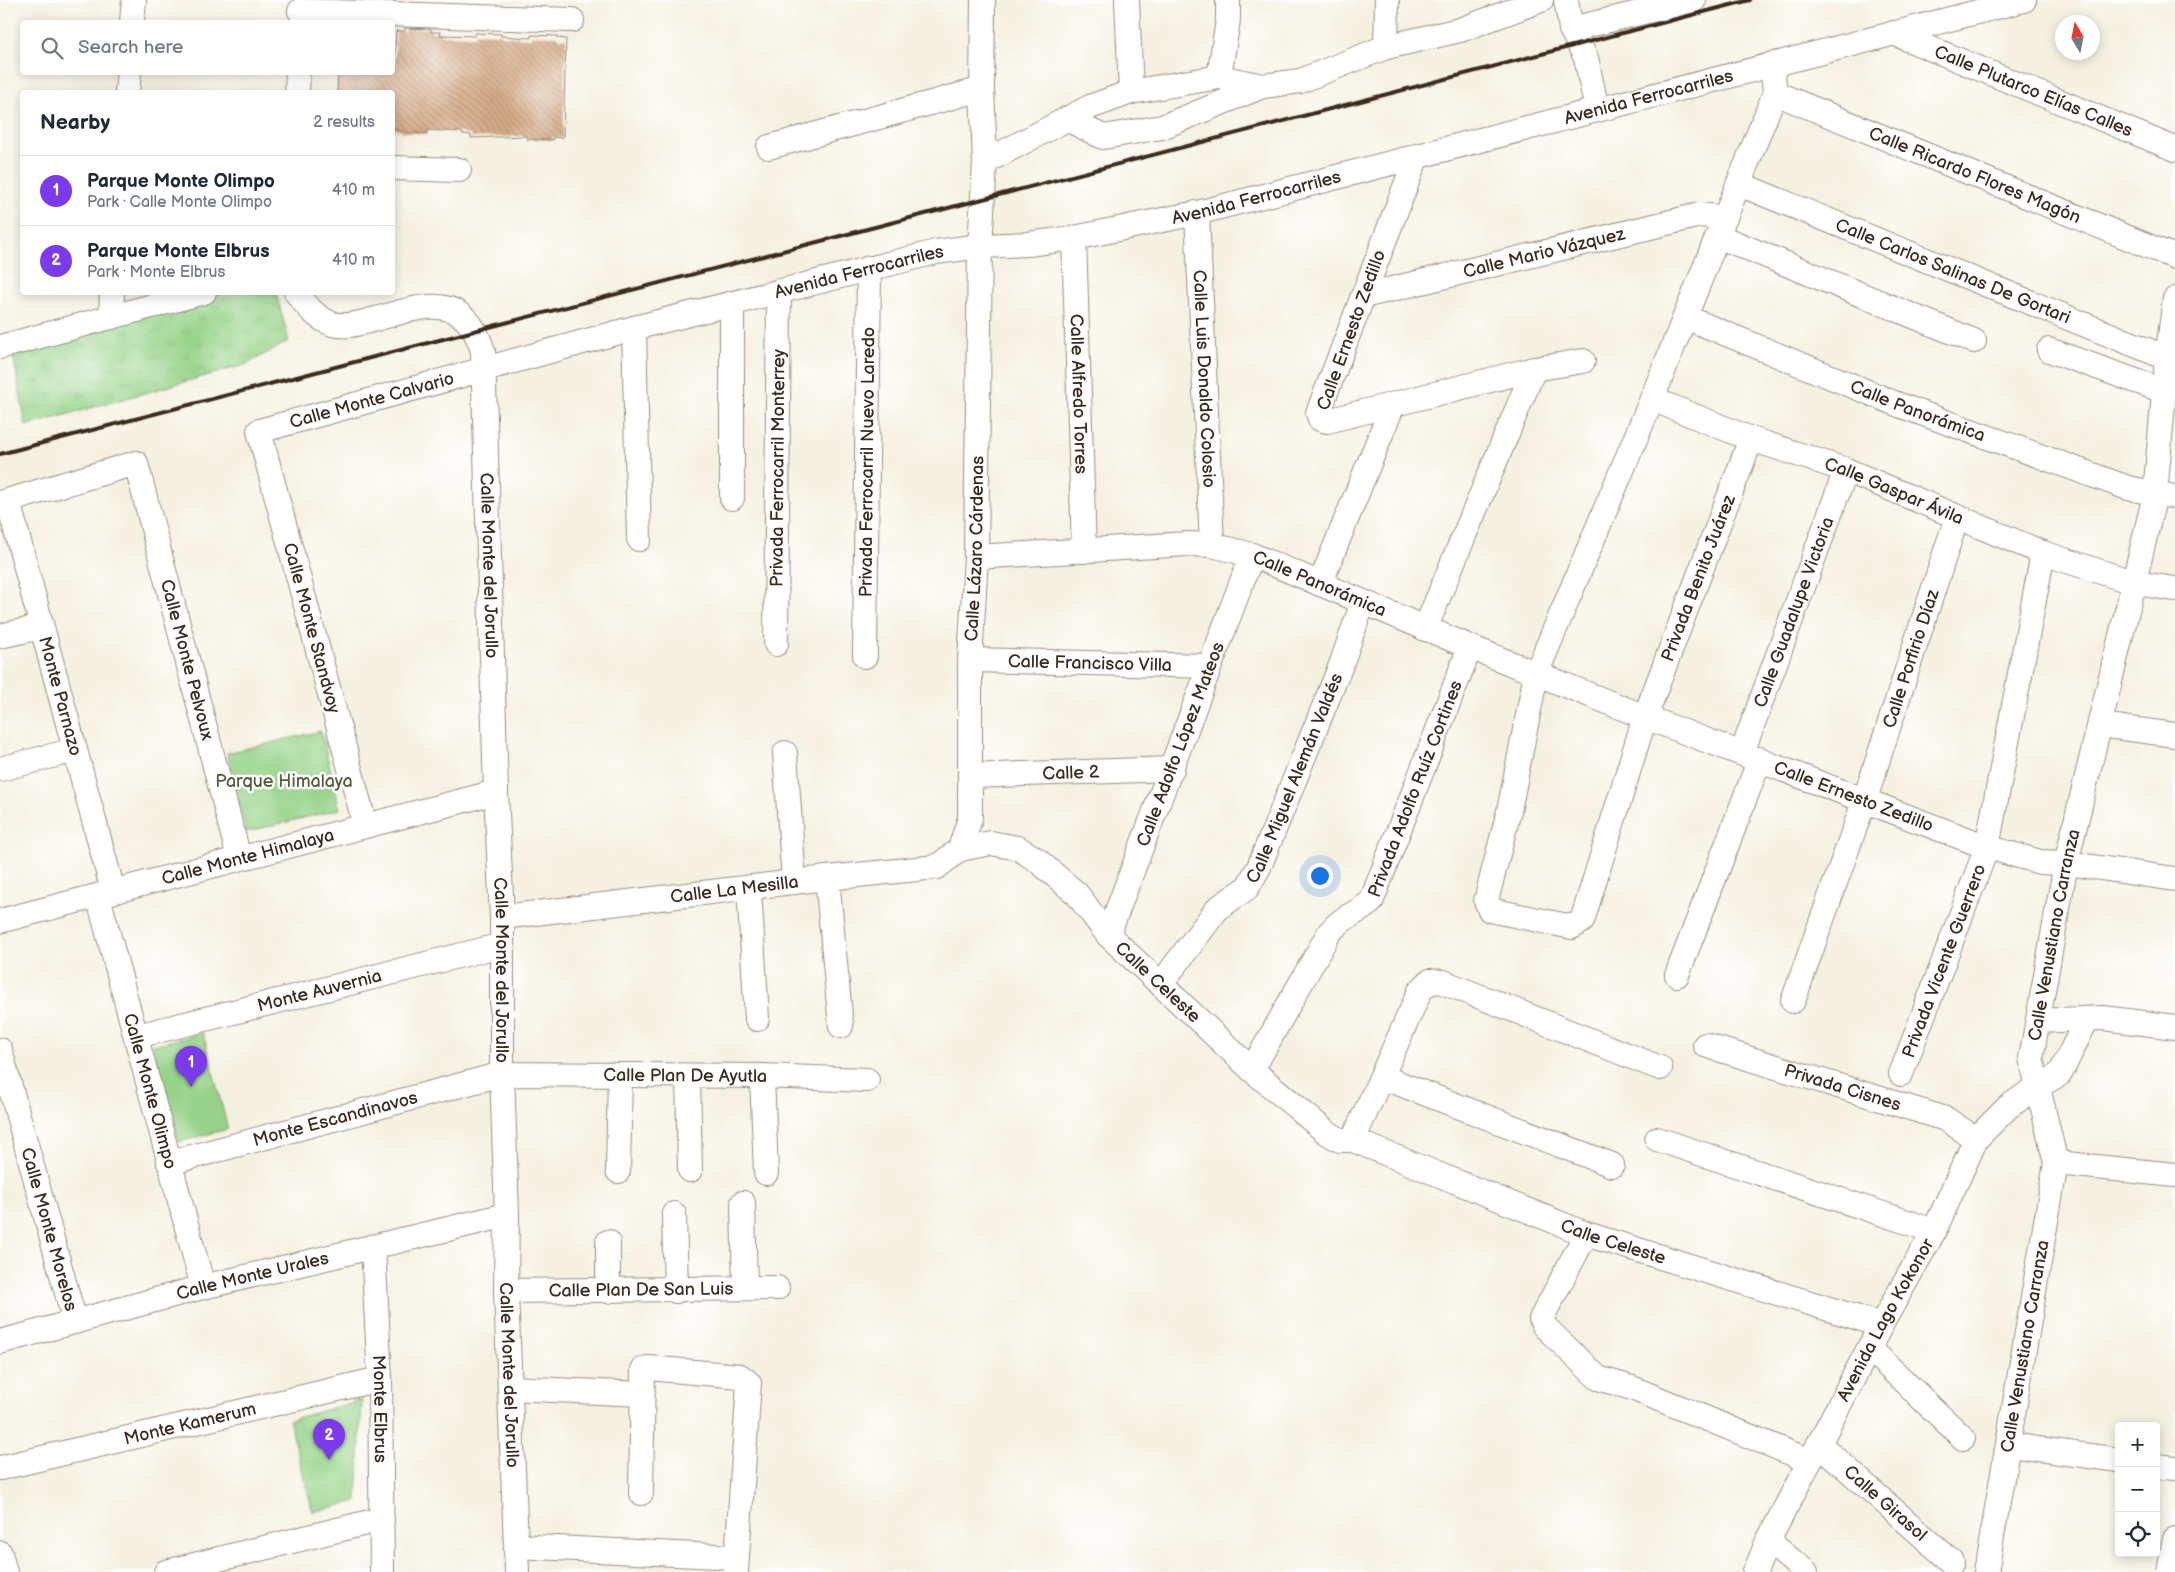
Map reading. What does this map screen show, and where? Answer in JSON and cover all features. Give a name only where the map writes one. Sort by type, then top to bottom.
[{"type":"street","points":[[132,20],[134,0]]},
{"type":"street","name":"Calle Lázaro Cárdenas","points":[[960,850],[970,818],[970,660],[976,558],[980,246],[985,162],[982,88],[983,0]]},
{"type":"street","points":[[1128,0],[1131,92]]},
{"type":"street","points":[[1219,78],[1228,20],[1228,0]]},
{"type":"street","points":[[1386,47],[1387,0]]},
{"type":"street","points":[[1067,119],[1103,137],[1162,127],[1263,86],[1300,81],[1386,47],[1460,30],[1541,0]]},
{"type":"street","points":[[1566,0],[1571,29],[1586,58],[1597,110]]},
{"type":"street","points":[[1571,29],[1694,0]]},
{"type":"street","name":"Avenida Ferrocarriles","points":[[483,369],[634,328],[936,252],[980,246],[1028,244],[1074,238],[1197,213],[2024,0]]},
{"type":"street","points":[[300,11],[572,20]]},
{"type":"street","name":"Calle Plutarco Elías Calles","points":[[1894,33],[2175,149]]},
{"type":"street","points":[[1536,674],[1652,399],[1775,93],[1772,64]]},
{"type":"street","points":[[127,90],[128,75]]},
{"type":"street","points":[[297,90],[298,75]]},
{"type":"street","points":[[985,162],[1090,107],[1131,92],[1219,78],[1263,86]]},
{"type":"street","points":[[769,147],[982,88]]},
{"type":"street","name":"Calle Ricardo Flores Magón","points":[[1775,93],[2175,257]]},
{"type":"street","name":"Calle Ernesto Zedillo","points":[[1417,156],[1318,413],[1320,419],[1327,422],[1534,368],[1583,361]]},
{"type":"street","points":[[395,168],[459,170]]},
{"type":"street","name":"Calle Carlos Salinas De Gortari","points":[[1739,184],[2167,358]]},
{"type":"street","name":"Calle Luis Donaldo Colosio","points":[[1197,213],[1212,545]]},
{"type":"street","name":"Calle Mario Vázquez","points":[[1363,296],[1700,214],[1722,227],[1974,341]]},
{"type":"street","name":"Calle Alfredo Torres","points":[[1074,238],[1084,551]]},
{"type":"street","name":"Privada Ferrocarril Nuevo Laredo","points":[[865,656],[869,268]]},
{"type":"street","name":"Privada Ferrocarril Monterrey","points":[[776,644],[779,291]]},
{"type":"street","points":[[110,317],[112,295]]},
{"type":"street","points":[[0,347],[193,295]]},
{"type":"street","name":"Calle Monte del Jorullo","points":[[298,295],[310,310],[332,324],[356,324],[416,308],[438,307],[456,311],[468,319],[477,331],[483,351],[496,792],[502,917],[502,1074],[507,1215],[506,1291],[517,1572]]},
{"type":"street","name":"Calle Venustiano Carranza","points":[[1986,1572],[2056,1163],[2031,1058],[2066,863],[2135,583],[2165,496],[2164,391],[2175,300]]},
{"type":"street","points":[[732,303],[732,498]]},
{"type":"street","name":"Calle Panorámica","points":[[1684,317],[1899,405],[2128,488],[2165,496]]},
{"type":"street","points":[[634,328],[639,539]]},
{"type":"street","points":[[2049,350],[2164,391]]},
{"type":"street","points":[[1425,629],[1534,368]]},
{"type":"street","name":"Calle Monte Calvario","points":[[260,431],[483,369]]},
{"type":"street","name":"Calle Gaspar Ávila","points":[[1652,399],[1751,438],[1846,470],[2043,553],[2135,583],[2175,589]]},
{"type":"street","points":[[1320,584],[1392,406]]},
{"type":"street","name":"Calle Monte Standvoy","points":[[260,431],[365,825]]},
{"type":"street","name":"Privada Benito Juárez","points":[[1536,674],[1509,811],[1486,901],[1490,910],[1572,927],[1582,921],[1646,717],[1751,438]]},
{"type":"street","name":"Calle Monte Pelvoux","points":[[4,502],[136,463],[238,858]]},
{"type":"street","name":"Calle Guadalupe Victoria","points":[[1677,975],[1846,470]]},
{"type":"street","name":"Monte Parnazo","points":[[4,502],[75,750],[106,894]]},
{"type":"street","name":"Calle Porfirio Díaz","points":[[1792,1001],[1865,799],[1957,516]]},
{"type":"street","name":"Calle Panorámica","points":[[976,558],[1187,544],[1212,545],[1252,555],[1425,629],[1646,717]]},
{"type":"street","name":"Privada Vicente Guerrero","points":[[1901,1074],[1987,847],[2043,553]]},
{"type":"street","name":"Calle Adolfo López Mateos","points":[[1108,934],[1252,555]]},
{"type":"street","name":"Calle Miguel Alemán Valdés","points":[[1161,984],[1218,908],[1247,888],[1259,867],[1341,665],[1363,602]]},
{"type":"street","points":[[0,636],[41,627]]},
{"type":"street","name":"Privada Adolfo Ruíz Cortines","points":[[1252,1070],[1330,933],[1340,920],[1360,911],[1371,902],[1470,647]]},
{"type":"street","name":"Calle Francisco Villa","points":[[970,660],[1209,666]]},
{"type":"street","name":"Calle Ernesto Zedillo","points":[[1646,717],[1987,847],[2040,862],[2066,863],[2175,879]]},
{"type":"street","points":[[2100,725],[2175,735]]},
{"type":"street","points":[[0,769],[75,750]]},
{"type":"street","points":[[785,753],[794,882]]},
{"type":"street","name":"Calle 2","points":[[970,776],[1172,769]]},
{"type":"street","name":"Calle Monte Himalaya","points":[[0,921],[496,792]]},
{"type":"street","name":"Calle Celeste","points":[[960,850],[991,843],[1018,848],[1037,860],[1078,894],[1108,934],[1252,1070],[1326,1132],[1340,1140],[1353,1140],[1586,1234],[1881,1325]]},
{"type":"street","name":"Calle La Mesilla","points":[[502,917],[827,878],[937,867],[960,850]]},
{"type":"street","points":[[827,878],[840,1026]]},
{"type":"street","points":[[749,888],[757,1019]]},
{"type":"street","name":"Calle Monte Olimpo","points":[[106,894],[137,1036],[169,1163],[204,1287]]},
{"type":"street","name":"Monte Auvernia","points":[[137,1036],[502,945]]},
{"type":"street","points":[[1353,1140],[1420,991],[1430,981],[1443,982],[1660,1068]]},
{"type":"street","points":[[2038,1021],[2103,1018],[2175,1027]]},
{"type":"street","name":"Avenida Lago Kokonor","points":[[1755,1572],[1768,1542],[1881,1325],[1934,1231],[1976,1139],[2008,1107],[2037,1086],[2060,1074],[2087,1019]]},
{"type":"street","name":"Privada Cisnes","points":[[1705,1045],[1946,1119],[1976,1139]]},
{"type":"street","name":"Calle Monte Morelos","points":[[0,1050],[75,1322]]},
{"type":"street","name":"Calle Plan De Ayutla","points":[[502,1074],[762,1076],[867,1080]]},
{"type":"street","name":"Monte Escandinavos","points":[[169,1163],[502,1074]]},
{"type":"street","points":[[618,1172],[620,1075]]},
{"type":"street","points":[[688,1076],[690,1170]]},
{"type":"street","points":[[762,1076],[766,1173]]},
{"type":"street","points":[[1382,1077],[1612,1164]]},
{"type":"street","points":[[1657,1138],[1934,1231]]},
{"type":"street","points":[[2056,1163],[2175,1175]]},
{"type":"street","points":[[743,1204],[745,1288]]},
{"type":"street","points":[[674,1214],[676,1291]]},
{"type":"street","name":"Calle Monte Urales","points":[[0,1342],[204,1287],[507,1215]]},
{"type":"street","name":"Calle Girasol","points":[[1586,1234],[1540,1319],[1544,1326],[1598,1378],[1632,1388],[1815,1453],[1952,1562]]},
{"type":"street","points":[[608,1242],[608,1291]]},
{"type":"street","name":"Monte Elbrus","points":[[373,1247],[380,1379],[382,1572]]},
{"type":"street","name":"Calle Plan De San Luis","points":[[506,1291],[676,1291],[777,1288]]},
{"type":"street","points":[[1869,1348],[1963,1438]]},
{"type":"street","points":[[516,1546],[675,1563],[736,1564],[749,1383],[746,1379],[740,1376],[648,1368],[643,1370],[641,1492]]},
{"type":"street","name":"Monte Kamerum","points":[[0,1468],[380,1379]]},
{"type":"street","points":[[510,1388],[642,1394]]},
{"type":"street","points":[[2009,1445],[2115,1459]]},
{"type":"street","points":[[2160,1466],[2175,1468]]},
{"type":"street","points":[[166,1572],[382,1519]]},
{"type":"street","points":[[2169,1572],[2175,1539]]},
{"type":"street","points":[[1768,1542],[1806,1572]]},
{"type":"street","points":[[0,1553],[5,1572]]},
{"type":"green space","points":[[215,295],[277,295],[289,341],[245,365],[26,426],[12,350]]},
{"type":"green space","name":"Parque Himalaya","points":[[321,731],[340,809],[246,832],[227,753]]},
{"type":"green space","points":[[203,1033],[228,1129],[179,1142],[153,1045]]},
{"type":"green space","points":[[362,1400],[357,1501],[313,1512],[289,1420]]},
{"type":"building","points":[[405,28],[431,29],[431,32],[441,32],[440,35],[475,36],[475,33],[531,38],[531,35],[557,36],[557,38],[566,39],[563,138],[553,137],[553,140],[527,139],[527,136],[471,138],[471,135],[462,134],[462,132],[427,130],[427,134],[402,132],[402,130],[395,129],[395,90],[337,90],[338,75],[395,75],[396,31],[405,31]]},
{"type":"railway","points":[[0,454],[1750,0]]},
{"type":"place","name":"Parque Monte Olimpo","points":[[191,1087]]},
{"type":"place","name":"Parque Monte Elbrus","points":[[329,1460]]}]
